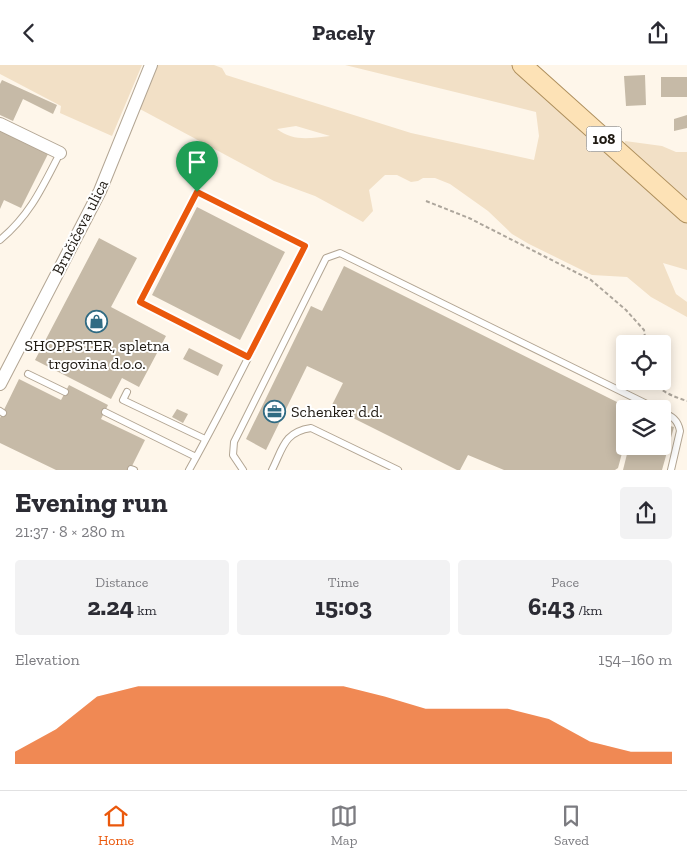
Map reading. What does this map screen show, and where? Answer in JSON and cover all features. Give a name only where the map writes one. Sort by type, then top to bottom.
[{"type":"main road","name":"108","points":[[522,65],[687,213]]},
{"type":"street","name":"Brnčičeva ulica","points":[[0,384],[100,191],[151,65]]},
{"type":"street","points":[[0,124],[60,153]]},
{"type":"lane","points":[[0,240],[16,227],[35,203],[60,153]]},
{"type":"lane","points":[[189,470],[248,357],[305,246],[197,192],[140,302],[248,357]]},
{"type":"lane","points":[[242,470],[233,455],[234,442],[326,258],[340,253],[639,400]]},
{"type":"lane","points":[[28,373],[65,392]]},
{"type":"lane","points":[[127,392],[123,399],[205,439]]},
{"type":"lane","points":[[105,412],[196,457]]},
{"type":"lane","points":[[671,416],[679,425],[680,431],[671,470]]},
{"type":"lane","points":[[272,470],[288,438],[297,430],[311,428],[398,470]]},
{"type":"path","points":[[426,201],[469,218],[591,280],[626,310],[644,330],[645,335]]},
{"type":"path","points":[[663,390],[687,401]]},
{"type":"shaded area","points":[[0,65],[142,65],[112,136],[60,113],[61,106],[0,74]]},
{"type":"shaded area","points":[[154,65],[214,65],[222,68],[226,75],[411,133],[534,160],[539,136],[536,112],[345,65],[514,65],[687,221],[687,270],[663,263],[676,294],[687,302],[687,317],[651,297],[627,277],[592,275],[529,244],[512,234],[488,211],[450,184],[435,178],[423,178],[411,182],[397,175],[385,175],[369,190],[373,211],[363,222],[315,196],[274,181],[138,108]],"holes":[[[296,126],[330,136],[296,137],[277,129]]]},
{"type":"shaded area","points":[[625,141],[662,146],[676,152],[687,152],[687,204],[624,146]]},
{"type":"building","points":[[645,75],[646,105],[626,106],[624,76]]},
{"type":"building","points":[[661,77],[687,77],[687,97],[661,97]]},
{"type":"building","points":[[2,80],[57,105],[53,114],[23,99],[13,121],[0,115],[0,84]]},
{"type":"building","points":[[687,115],[687,128],[674,131],[674,119]]},
{"type":"building","points":[[0,130],[48,154],[21,208],[4,200],[0,209]]},
{"type":"building","points":[[197,207],[285,252],[240,340],[152,295]]},
{"type":"building","points":[[99,238],[137,258],[111,307],[166,336],[139,387],[122,378],[111,399],[35,360]]},
{"type":"building","points":[[344,266],[616,402],[616,455],[622,455],[618,468],[615,470],[504,470],[468,455],[460,470],[457,470],[331,407],[343,383],[307,366],[266,450],[246,439],[311,306],[322,311]]},
{"type":"building","points":[[189,348],[223,365],[218,376],[183,359]]},
{"type":"building","points":[[19,379],[61,400],[69,385],[108,405],[101,419],[145,440],[130,470],[56,470],[0,443],[0,418]]},
{"type":"building","points":[[177,409],[188,414],[183,423],[172,417]]},
{"type":"building","points":[[671,426],[674,427],[671,438]]},
{"type":"building","points":[[627,455],[666,455],[662,470],[623,470]]},
{"type":"place","name":"SHOPPSTER, spletna trgovina d.o.o.","points":[[97,321]]},
{"type":"place","name":"Schenker d.d.","points":[[275,411]]},
{"type":"route","points":[[197,192],[305,246],[248,357],[140,302],[197,192]]}]
